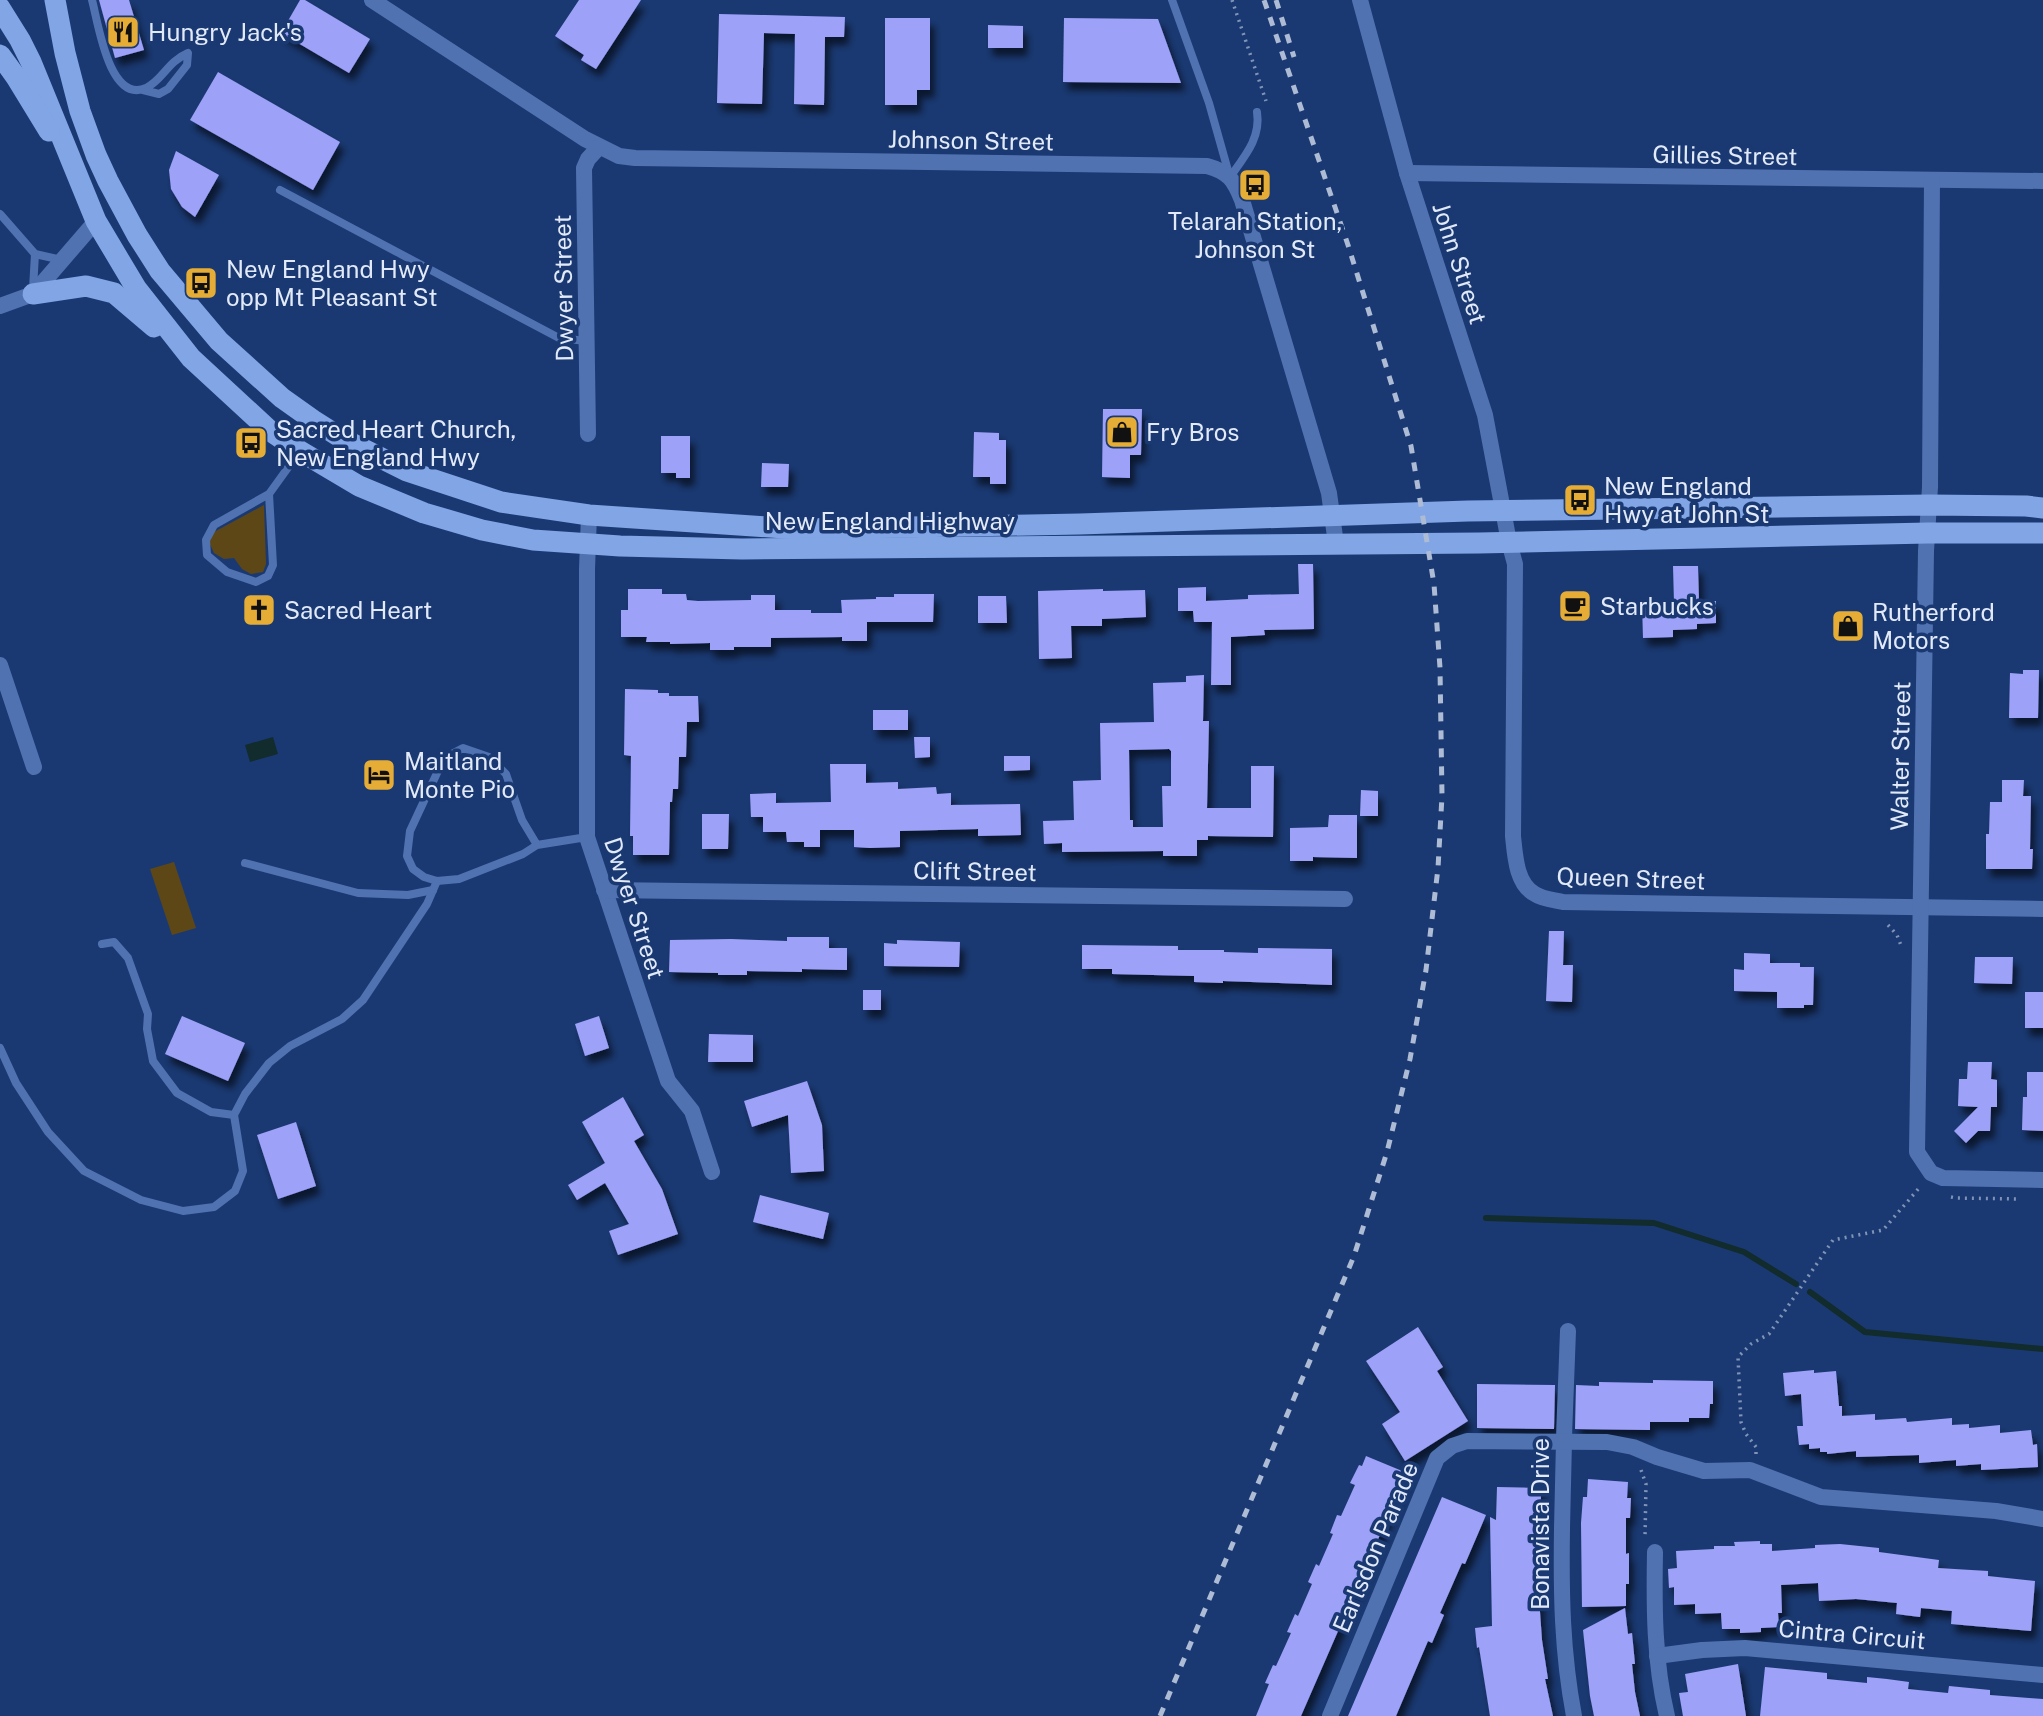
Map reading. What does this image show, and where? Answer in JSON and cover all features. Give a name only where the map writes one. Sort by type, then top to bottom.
[{"type":"highway","name":"New England Highway","points":[[55,0],[80,111],[108,181],[160,271],[219,341],[282,398],[313,420],[376,457],[407,471],[501,502],[589,515],[799,529],[1067,524],[1474,511],[1929,505],[2043,508]]},
{"type":"highway","name":"New England Highway","points":[[0,8],[31,62],[96,221],[136,288],[191,358],[270,430],[359,486],[424,513],[482,530],[533,540],[588,544],[756,549],[1479,543],[2043,533]]},
{"type":"highway","points":[[0,55],[77,174]]},
{"type":"highway","points":[[33,294],[86,286],[114,293],[191,358]]},
{"type":"street","name":"Johnson Street","points":[[372,0],[599,147],[619,156],[1207,166],[1230,177]]},
{"type":"street","name":"John Street","points":[[1360,0],[1407,173],[1485,415],[1509,542]]},
{"type":"street","name":"Dwyer Street","points":[[589,434],[584,168],[599,147]]},
{"type":"street","name":"Gillies Street","points":[[1407,173],[2043,181]]},
{"type":"street","points":[[1230,177],[1242,200],[1329,493],[1336,544]]},
{"type":"street","name":"Walter Street","points":[[1932,180],[1917,1152],[1931,1173],[1942,1178],[2043,1180]]},
{"type":"street","points":[[0,306],[33,294],[96,221]]},
{"type":"street","name":"Dwyer Street","points":[[589,515],[587,837],[668,1082],[692,1111],[712,1172]]},
{"type":"street","name":"Queen Street","points":[[1509,542],[1515,564],[1513,836],[1520,876],[1534,894],[1563,902],[2043,909]]},
{"type":"street","points":[[0,665],[34,767]]},
{"type":"street","name":"Clift Street","points":[[604,890],[1345,899]]},
{"type":"street","name":"Bonavista Drive","points":[[1568,1331],[1563,1443],[1561,1610],[1574,1716]]},
{"type":"street","name":"Earlsdon Parade","points":[[1330,1716],[1437,1458],[1452,1446],[1467,1441],[1513,1440],[1607,1443],[1633,1447],[1704,1471],[1750,1470]]},
{"type":"street","points":[[1750,1470],[1821,1497],[1996,1511],[2043,1519]]},
{"type":"street","points":[[1656,1552],[1654,1597],[1657,1656],[1667,1716]]},
{"type":"street","name":"Cintra Circuit","points":[[1657,1656],[1745,1648],[2043,1675]]},
{"type":"lane","points":[[92,0],[110,69],[118,82],[131,89],[159,94],[168,89],[187,65],[188,53],[176,58],[155,82],[143,90]]},
{"type":"lane","points":[[1172,0],[1209,103],[1230,177]]},
{"type":"lane","points":[[1230,177],[1253,144],[1257,132],[1257,111]]},
{"type":"lane","points":[[280,190],[559,338],[586,341]]},
{"type":"lane","points":[[0,214],[34,254],[64,261]]},
{"type":"lane","points":[[33,294],[34,254]]},
{"type":"lane","points":[[269,494],[273,565],[268,576],[256,582],[227,572],[217,564],[207,555],[206,540],[214,526],[269,494],[300,451]]},
{"type":"lane","points":[[537,845],[522,820],[506,774],[489,757],[463,748],[444,758],[410,831],[407,856],[413,869],[424,877],[437,881],[459,879],[523,855],[537,845],[587,837]]},
{"type":"lane","points":[[245,863],[358,893],[408,895],[433,890]]},
{"type":"lane","points":[[0,1048],[16,1083],[48,1132],[84,1171],[141,1200],[183,1211],[214,1207],[235,1191],[243,1171],[234,1115],[245,1094],[269,1063],[290,1046],[342,1019],[363,1000],[427,904],[437,881]]},
{"type":"lane","points":[[102,944],[114,942],[128,958],[148,1014],[147,1029],[153,1061],[177,1093],[211,1112],[234,1115]]},
{"type":"path","points":[[1233,0],[1266,102]]},
{"type":"path","points":[[1750,1470],[1756,1447],[1741,1422],[1738,1357],[1751,1344],[1769,1334],[1833,1240],[1883,1230],[1920,1187]]},
{"type":"path","points":[[1633,1447],[1630,1459],[1642,1472],[1646,1483],[1645,1551],[1656,1552]]},
{"type":"shaded area","points":[[264,505],[266,564],[263,572],[251,574],[242,569],[234,558],[224,559],[214,553],[209,542],[214,532]]},
{"type":"shaded area","points":[[273,737],[278,754],[250,762],[245,745]]},
{"type":"shaded area","points":[[174,862],[196,928],[172,935],[150,869]]},
{"type":"building","name":"Hungry Jack's","points":[[99,0],[129,0],[144,50],[115,58]]},
{"type":"building","points":[[300,0],[305,0],[370,39],[349,73],[281,33]]},
{"type":"building","points":[[579,0],[641,0],[596,69],[581,60],[584,55],[555,36]]},
{"type":"building","points":[[719,14],[845,17],[844,37],[825,37],[824,105],[794,104],[795,34],[764,33],[762,104],[717,103]]},
{"type":"building","points":[[885,18],[930,18],[930,90],[917,90],[917,105],[885,105]]},
{"type":"building","points":[[1064,18],[1158,19],[1181,83],[1063,82]]},
{"type":"building","points":[[988,25],[1023,26],[1023,48],[988,48]]},
{"type":"building","points":[[218,72],[340,142],[313,190],[190,120]]},
{"type":"building","points":[[176,151],[219,175],[195,217],[182,207],[171,189],[169,170]]},
{"type":"building","name":"Fry Bros","points":[[1103,409],[1142,409],[1141,455],[1130,455],[1130,478],[1102,477]]},
{"type":"building","points":[[974,432],[999,433],[999,440],[1006,440],[1006,484],[990,484],[990,477],[973,477]]},
{"type":"building","points":[[661,436],[690,436],[690,478],[676,478],[676,473],[661,473]]},
{"type":"building","points":[[762,463],[789,464],[788,487],[761,487]]},
{"type":"building","points":[[1298,564],[1313,564],[1314,629],[1264,630],[1265,635],[1231,637],[1231,685],[1211,685],[1212,622],[1194,622],[1193,611],[1178,611],[1178,588],[1206,587],[1206,601],[1248,599],[1248,595],[1299,594]]},
{"type":"building","points":[[1673,566],[1698,566],[1699,601],[1716,601],[1716,623],[1697,624],[1697,629],[1673,630],[1673,637],[1643,638],[1642,603],[1674,602]]},
{"type":"building","points":[[628,589],[662,589],[662,594],[686,594],[687,600],[698,601],[751,600],[751,595],[775,595],[775,610],[811,610],[811,613],[842,613],[841,600],[894,597],[894,594],[934,594],[933,622],[867,622],[867,641],[842,641],[842,637],[771,638],[771,647],[710,650],[710,643],[670,644],[646,642],[647,637],[621,637],[621,610],[628,610]]},
{"type":"building","points":[[1145,590],[1146,617],[1102,619],[1102,626],[1071,626],[1072,658],[1039,659],[1038,591]]},
{"type":"building","points":[[978,596],[1006,596],[1007,623],[978,623]]},
{"type":"building","points":[[2023,670],[2039,670],[2038,718],[2009,718],[2010,673],[2023,674]]},
{"type":"building","points":[[1204,675],[1203,721],[1209,721],[1207,808],[1251,808],[1251,766],[1274,766],[1273,837],[1208,836],[1208,840],[1197,840],[1197,856],[1163,856],[1163,851],[1062,852],[1062,843],[1044,844],[1043,821],[1074,820],[1073,781],[1101,780],[1100,723],[1154,722],[1153,683],[1186,682],[1186,676]],"holes":[[[1129,750],[1171,751],[1171,786],[1162,786],[1163,827],[1133,827],[1133,820],[1130,820]]]},
{"type":"building","points":[[625,689],[658,690],[658,693],[669,693],[669,696],[698,696],[699,722],[687,722],[686,757],[679,757],[678,789],[673,789],[670,802],[669,855],[633,855],[633,836],[630,836],[631,756],[624,755]]},
{"type":"building","points":[[873,710],[908,710],[908,730],[873,730]]},
{"type":"building","points":[[914,737],[930,737],[930,757],[915,758]]},
{"type":"building","points":[[1004,756],[1030,756],[1030,770],[1004,771]]},
{"type":"building","points":[[830,764],[866,764],[866,783],[898,782],[898,789],[936,787],[937,794],[951,793],[951,805],[1020,804],[1021,835],[978,836],[978,829],[900,831],[900,847],[870,848],[854,847],[854,830],[820,830],[820,847],[804,847],[804,842],[787,842],[786,832],[763,832],[763,817],[751,817],[750,794],[776,793],[776,803],[831,802]]},
{"type":"building","points":[[2002,780],[2024,780],[2023,796],[2031,796],[2032,869],[1986,869],[1990,802],[2002,802]]},
{"type":"building","points":[[1361,790],[1378,791],[1378,816],[1360,816]]},
{"type":"building","points":[[702,814],[729,814],[728,849],[702,849]]},
{"type":"building","points":[[1329,815],[1357,815],[1357,858],[1313,857],[1313,861],[1290,861],[1290,828],[1328,827]]},
{"type":"building","points":[[1549,931],[1564,931],[1563,965],[1573,965],[1572,1002],[1546,1001]]},
{"type":"building","points":[[787,937],[829,937],[829,948],[847,948],[847,970],[747,971],[747,975],[669,972],[670,940],[787,941]]},
{"type":"building","points":[[897,940],[960,942],[959,967],[884,966],[884,943],[897,944]]},
{"type":"building","points":[[1082,945],[1178,946],[1178,950],[1258,953],[1258,948],[1332,949],[1332,985],[1194,982],[1194,976],[1112,974],[1112,969],[1082,969]]},
{"type":"building","points":[[1744,953],[1770,954],[1770,963],[1800,963],[1800,967],[1814,967],[1813,1005],[1804,1005],[1804,1008],[1777,1008],[1777,992],[1734,991],[1734,969],[1744,970]]},
{"type":"building","points":[[1975,957],[2013,957],[2012,984],[1974,983]]},
{"type":"building","points":[[863,990],[881,990],[881,1010],[863,1010]]},
{"type":"building","points":[[2025,992],[2043,992],[2043,1028],[2025,1028]]},
{"type":"building","points":[[182,1016],[245,1043],[228,1081],[165,1054]]},
{"type":"building","points":[[599,1016],[609,1048],[585,1056],[575,1024]]},
{"type":"building","points":[[709,1034],[753,1035],[753,1062],[708,1062]]},
{"type":"building","points":[[1968,1062],[1992,1062],[1991,1079],[1997,1080],[1997,1107],[1991,1107],[1990,1131],[1978,1131],[1966,1143],[1954,1131],[1978,1107],[1958,1106],[1959,1079],[1967,1079]]},
{"type":"building","points":[[2027,1072],[2043,1072],[2043,1131],[2022,1130],[2023,1097],[2027,1097]]},
{"type":"building","points":[[807,1081],[822,1125],[824,1171],[791,1173],[788,1115],[752,1127],[744,1101]]},
{"type":"building","points":[[623,1097],[644,1135],[634,1141],[662,1189],[678,1234],[618,1255],[609,1231],[629,1224],[605,1183],[577,1200],[568,1185],[605,1163],[582,1122]]},
{"type":"building","points":[[296,1122],[316,1186],[278,1199],[257,1135]]},
{"type":"building","points":[[760,1195],[829,1213],[823,1239],[753,1222]]},
{"type":"building","points":[[1418,1327],[1443,1367],[1437,1371],[1468,1421],[1405,1461],[1382,1424],[1400,1412],[1366,1361]]},
{"type":"building","points":[[1814,1370],[1814,1373],[1836,1371],[1842,1416],[1875,1414],[1875,1420],[1906,1418],[1907,1422],[1952,1418],[1952,1425],[1969,1424],[1969,1428],[2000,1425],[2000,1433],[2031,1430],[2033,1445],[2037,1444],[2038,1467],[1981,1470],[1981,1464],[1956,1466],[1956,1460],[1919,1463],[1919,1455],[1856,1457],[1856,1451],[1827,1454],[1820,1452],[1820,1448],[1809,1449],[1809,1444],[1799,1445],[1797,1426],[1803,1426],[1801,1394],[1785,1396],[1783,1373]]},
{"type":"building","points":[[1653,1380],[1713,1381],[1713,1404],[1710,1404],[1709,1418],[1689,1418],[1689,1422],[1650,1422],[1650,1430],[1575,1429],[1576,1385],[1599,1386],[1599,1382],[1653,1383]]},
{"type":"building","points":[[1477,1384],[1555,1385],[1554,1429],[1477,1428]]},
{"type":"building","points":[[1366,1456],[1407,1473],[1301,1716],[1256,1716],[1269,1684],[1265,1683],[1273,1665],[1276,1666],[1291,1633],[1287,1632],[1295,1614],[1298,1616],[1312,1584],[1308,1582],[1316,1564],[1319,1566],[1333,1534],[1330,1533],[1337,1515],[1341,1516],[1355,1485],[1350,1483]]},
{"type":"building","points":[[1588,1479],[1628,1482],[1627,1498],[1631,1498],[1630,1518],[1626,1518],[1629,1584],[1626,1584],[1626,1606],[1582,1607],[1581,1523],[1583,1497],[1587,1497]]},
{"type":"building","points":[[1497,1487],[1541,1488],[1540,1612],[1548,1679],[1545,1679],[1553,1716],[1490,1716],[1475,1628],[1492,1626],[1490,1517],[1496,1520]]},
{"type":"building","points":[[1442,1497],[1486,1515],[1440,1613],[1444,1615],[1432,1643],[1428,1641],[1396,1716],[1348,1716]]},
{"type":"building","points":[[1760,1541],[1760,1544],[1772,1544],[1772,1551],[1840,1544],[1879,1548],[1879,1552],[1939,1560],[1938,1568],[1988,1571],[1988,1576],[2035,1581],[2031,1631],[1951,1624],[1952,1611],[1921,1608],[1920,1617],[1896,1614],[1897,1603],[1856,1599],[1819,1601],[1818,1583],[1781,1585],[1782,1613],[1778,1613],[1779,1627],[1761,1628],[1761,1632],[1740,1633],[1740,1629],[1722,1629],[1721,1613],[1695,1614],[1695,1604],[1674,1605],[1674,1587],[1669,1588],[1668,1569],[1677,1568],[1676,1551],[1714,1549],[1714,1546],[1735,1546],[1734,1542]]},
{"type":"building","points":[[1625,1608],[1628,1634],[1632,1633],[1635,1664],[1632,1664],[1640,1716],[1594,1716],[1583,1630]]},
{"type":"building","points":[[1738,1664],[1746,1716],[1683,1716],[1679,1693],[1688,1692],[1685,1674]]},
{"type":"building","points":[[1765,1667],[1827,1673],[1827,1679],[1867,1683],[1867,1677],[1909,1682],[1908,1689],[1948,1693],[1949,1686],[1990,1690],[1990,1695],[2043,1699],[2043,1716],[1760,1716]]},
{"type":"waterway","points":[[1486,1218],[1654,1223],[1744,1252],[1796,1284]]},
{"type":"waterway","points":[[1810,1292],[1865,1332],[2043,1349]]},
{"type":"railway","points":[[1160,1716],[1354,1256],[1387,1152],[1410,1059],[1426,970],[1438,868],[1442,796],[1440,668],[1434,584],[1411,446],[1348,245],[1264,0]]},
{"type":"railway","points":[[1276,0],[1294,57]]},
{"type":"place","name":"Hungry Jack's","points":[[123,32]]},
{"type":"place","name":"Telarah Station, Johnson St","points":[[1255,185]]},
{"type":"place","name":"New England Hwy opp Mt Pleasant St","points":[[201,283]]},
{"type":"place","name":"Fry Bros","points":[[1122,432]]},
{"type":"place","name":"Sacred Heart Church, New England Hwy","points":[[251,443]]},
{"type":"place","name":"New England Hwy at John St","points":[[1580,500]]},
{"type":"place","name":"Starbucks","points":[[1575,606]]},
{"type":"place","name":"Sacred Heart","points":[[259,610]]},
{"type":"place","name":"Rutherford Motors","points":[[1848,626]]},
{"type":"place","name":"Maitland Monte Pio","points":[[379,775]]}]
